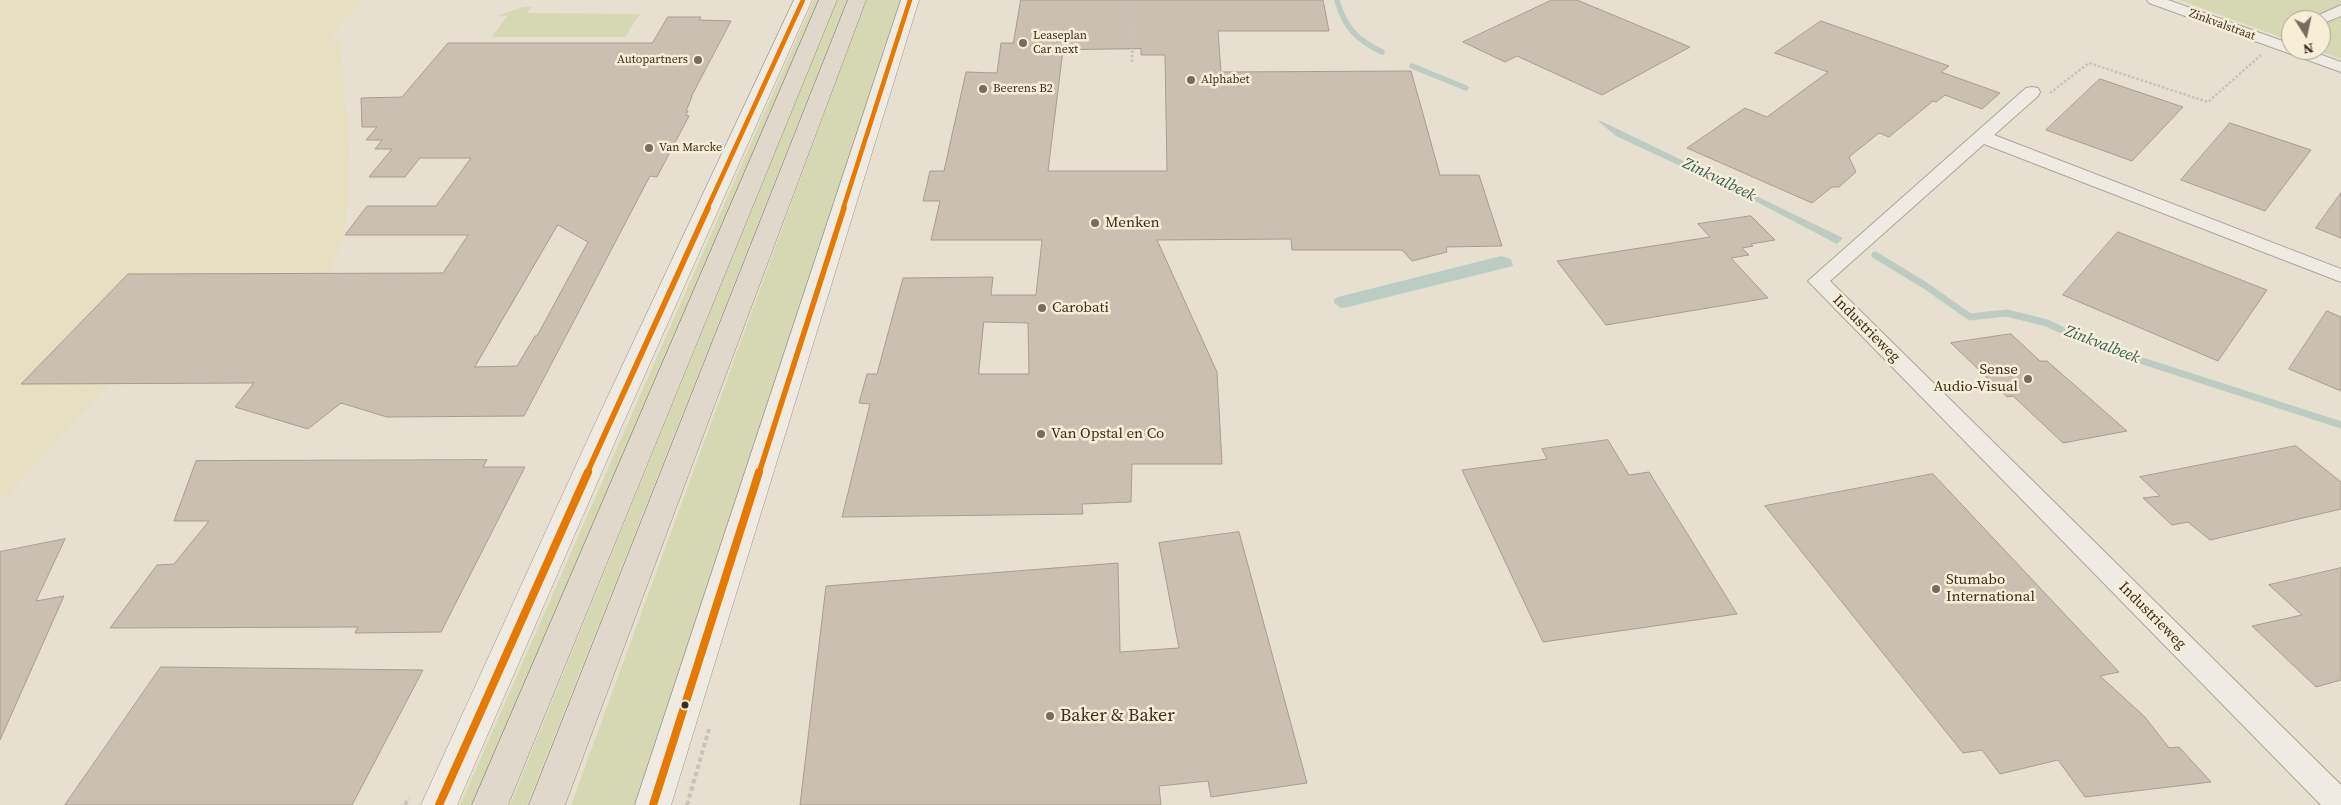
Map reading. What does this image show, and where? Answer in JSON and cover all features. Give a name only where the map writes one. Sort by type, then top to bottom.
[{"type":"highway","points":[[490,805],[828,0]]},
{"type":"highway","points":[[547,805],[857,0]]},
{"type":"main road","points":[[439,805],[803,0]]},
{"type":"main road","points":[[653,805],[910,0]]},
{"type":"street","name":"Zinkvalstraat","points":[[2154,0],[2281,46]]},
{"type":"street","points":[[2273,43],[2281,39]]},
{"type":"street","name":"Zinkvalstraat","points":[[2321,60],[2341,67]]},
{"type":"street","points":[[2032,92],[1982,137],[2341,276]]},
{"type":"street","name":"Industrieweg","points":[[1982,137],[1818,281],[2341,805]]},
{"type":"path","points":[[1132,62],[1134,0]]},
{"type":"path","points":[[2032,92],[2051,93],[2089,63],[2208,102],[2273,43]]},
{"type":"shaded area","points":[[0,0],[362,0],[329,39],[342,39],[341,51],[350,150],[345,235],[329,273],[128,274],[22,383],[110,383],[9,494],[0,495]]},
{"type":"green space","points":[[814,0],[820,0],[473,805],[460,805]]},
{"type":"green space","points":[[837,0],[847,0],[527,805],[510,805]]},
{"type":"green space","points":[[866,0],[901,0],[636,805],[571,805]]},
{"type":"green space","points":[[2180,0],[2341,0],[2341,59],[2331,55],[2331,10],[2281,10],[2281,37]]},
{"type":"green space","points":[[523,7],[531,7],[527,13],[640,14],[625,37],[492,37],[507,16],[497,16]]},
{"type":"water","points":[[1598,121],[1843,238],[1837,244],[1753,200],[1616,136]]},
{"type":"water","points":[[1501,256],[1511,259],[1513,266],[1348,307],[1341,308],[1334,303],[1334,299],[1338,297]]},
{"type":"building","points":[[1021,0],[1323,0],[1329,31],[1218,31],[1221,72],[1411,71],[1440,175],[1479,175],[1502,246],[1446,247],[1447,252],[1412,261],[1402,250],[1292,250],[1291,239],[1157,240],[1217,372],[1222,464],[1132,464],[1131,502],[1082,504],[1083,514],[842,517],[870,404],[859,403],[867,374],[877,374],[903,278],[993,277],[991,295],[1036,295],[1042,240],[931,240],[940,201],[923,201],[930,171],[944,171],[966,72],[997,73],[1001,43],[1013,43]],"holes":[[[1141,49],[1141,55],[1165,55],[1167,171],[1048,171],[1063,50]],[[984,322],[1028,323],[1029,374],[979,374]]]},
{"type":"building","points":[[1552,0],[1577,0],[1690,47],[1602,95],[1517,56],[1505,62],[1463,42]]},
{"type":"building","points":[[668,17],[701,17],[699,20],[731,21],[691,97],[686,111],[688,111],[686,115],[689,116],[657,177],[650,176],[524,416],[387,417],[341,403],[308,429],[235,407],[254,383],[21,384],[128,274],[443,273],[468,235],[345,235],[367,206],[436,206],[471,158],[420,158],[405,177],[369,177],[392,149],[375,149],[382,140],[366,140],[377,127],[362,127],[361,98],[402,97],[448,43],[652,43]],"holes":[[[558,225],[588,242],[537,336],[535,336],[517,366],[475,367]]]},
{"type":"building","points":[[1821,21],[1949,66],[1941,72],[2000,93],[1982,109],[1945,95],[1936,102],[1933,101],[1889,137],[1879,133],[1849,157],[1856,172],[1839,187],[1832,187],[1812,203],[1687,148],[1745,108],[1767,117],[1828,72],[1775,53]]},
{"type":"building","points":[[2100,79],[2183,107],[2132,161],[2046,130]]},
{"type":"building","points":[[2230,123],[2311,150],[2265,211],[2181,180]]},
{"type":"building","points":[[2341,193],[2341,238],[2316,228]]},
{"type":"building","points":[[1751,216],[1775,240],[1751,244],[1753,246],[1742,248],[1749,255],[1731,258],[1768,298],[1606,325],[1557,261],[1710,237],[1698,224]]},
{"type":"building","points":[[2118,232],[2267,290],[2218,361],[2063,295]]},
{"type":"building","points":[[2327,311],[2341,317],[2341,391],[2289,369]]},
{"type":"building","name":"Sense Audio-Visual","points":[[2011,334],[2040,361],[2047,361],[2127,431],[2063,443],[2013,396],[2007,397],[1951,343]]},
{"type":"building","points":[[1608,440],[1629,475],[1649,472],[1737,614],[1543,642],[1462,470],[1547,459],[1542,449]]},
{"type":"building","points":[[2296,446],[2341,482],[2341,509],[2210,540],[2188,522],[2172,525],[2143,498],[2160,496],[2140,477]]},
{"type":"building","points":[[487,460],[483,467],[525,467],[441,632],[355,633],[358,627],[110,628],[157,565],[174,564],[209,521],[174,521],[196,461]]},
{"type":"building","name":"Stumabo International","points":[[1933,474],[2119,672],[2100,676],[2145,717],[2169,748],[2179,747],[2211,782],[2085,797],[2058,760],[2000,774],[1982,750],[1963,753],[1765,506]]},
{"type":"building","name":"Baker & Baker","points":[[1239,532],[1307,783],[1211,797],[1208,781],[1159,786],[1161,805],[800,805],[826,586],[1118,563],[1120,652],[1179,648],[1159,543]]},
{"type":"building","points":[[65,539],[36,601],[64,596],[0,740],[0,552]]},
{"type":"building","points":[[2341,568],[2341,680],[2316,687],[2252,626],[2302,615],[2269,585]]},
{"type":"building","points":[[161,667],[423,670],[352,805],[65,805]]},
{"type":"waterway","name":"Zinkvalbeek","points":[[1337,0],[1343,18],[1353,32],[1365,43],[1382,52]]},
{"type":"waterway","name":"Zinkvalbeek","points":[[1412,66],[1466,88]]},
{"type":"waterway","name":"Zinkvalbeek","points":[[1875,255],[1926,286],[1970,317],[2007,313],[2047,323],[2093,345],[2341,425]]},
{"type":"transit line","points":[[439,805],[607,428],[803,0]]},
{"type":"transit line","points":[[653,805],[910,0]]},
{"type":"place","name":"Leaseplan Car next","points":[[1023,43]]},
{"type":"place","name":"Autopartners","points":[[698,60]]},
{"type":"place","name":"Alphabet","points":[[1191,80]]},
{"type":"place","name":"Beerens B2","points":[[983,89]]},
{"type":"place","name":"Van Marcke","points":[[649,148]]},
{"type":"place","name":"Menken","points":[[1095,223]]},
{"type":"place","name":"Carobati","points":[[1042,308]]},
{"type":"place","name":"Sense Audio-Visual","points":[[2028,379]]},
{"type":"place","name":"Van Opstal en Co","points":[[1041,434]]},
{"type":"place","name":"Stumabo International","points":[[1936,589]]},
{"type":"place","name":"Baker & Baker","points":[[1050,716]]}]
